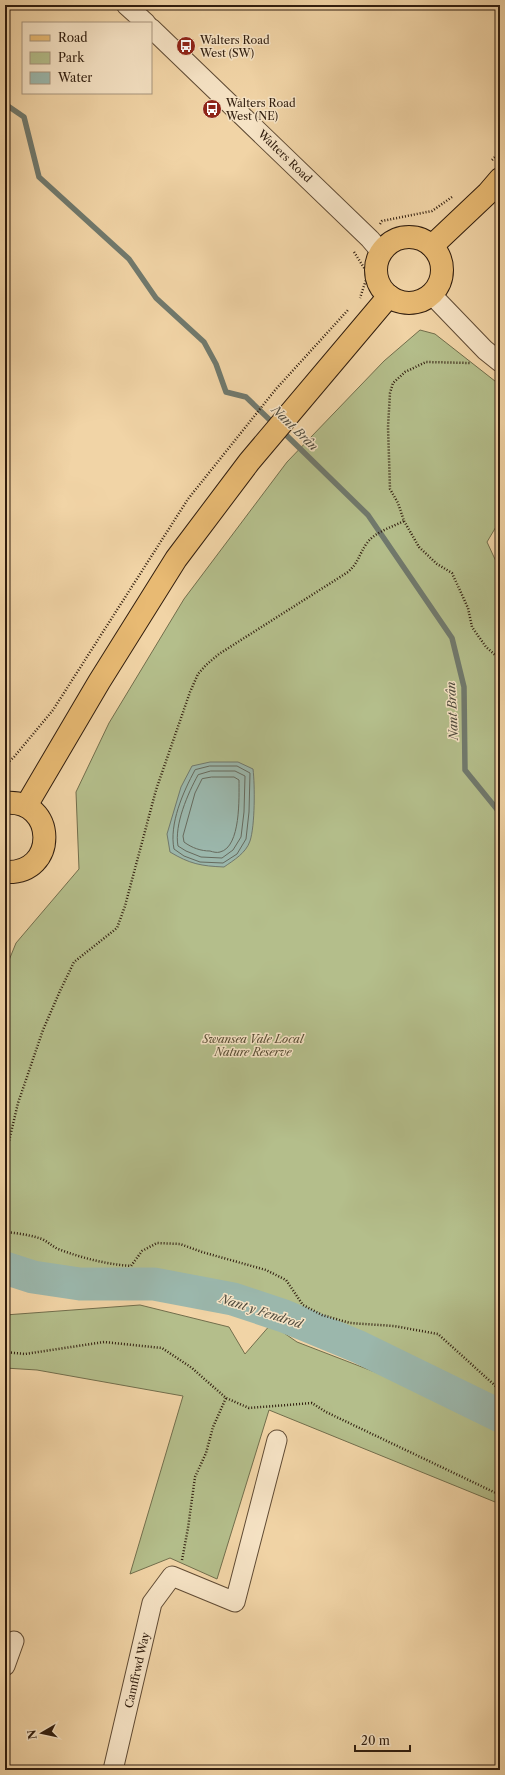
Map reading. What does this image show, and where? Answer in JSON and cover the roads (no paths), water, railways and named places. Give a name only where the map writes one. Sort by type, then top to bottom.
[{"type":"main road","points":[[432,246],[488,193],[500,179]]},
{"type":"main road","points":[[411,237],[422,239],[432,246],[439,257],[442,270],[439,284],[431,294],[421,300],[410,303],[399,301],[389,296],[381,287],[377,276],[377,263],[381,252],[389,244],[399,238],[411,237]]},
{"type":"main road","points":[[5,872],[15,872],[27,868],[37,860],[43,849],[45,837],[43,824],[36,814],[15,804],[99,682],[176,559],[249,462],[389,296]]},
{"type":"street","points":[[126,5],[145,22]]},
{"type":"street","name":"Walters Road","points":[[152,29],[370,239],[381,252]]},
{"type":"street","points":[[431,294],[495,355]]},
{"type":"street","name":"Camffrwd Way","points":[[113,1770],[152,1603],[172,1576],[235,1602],[277,1440]]},
{"type":"street","points":[[5,1666],[14,1641]]},
{"type":"water","points":[[210,762],[238,762],[253,769],[254,805],[253,826],[250,841],[243,853],[224,867],[196,864],[170,852],[167,834],[181,787],[192,766]]},
{"type":"waterway","name":"Nant Brân","points":[[5,104],[24,117],[39,177],[129,259],[156,298],[204,342],[216,364],[226,392],[246,397],[274,424]]},
{"type":"waterway","name":"Nant Brân","points":[[282,431],[368,515],[452,638],[464,687],[465,770],[500,813]]},
{"type":"waterway","name":"Nant y Fendrod","points":[[5,1268],[33,1277],[80,1284],[154,1284],[233,1299],[284,1316],[359,1347],[500,1416]]},
{"type":"waterway","points":[[28,1287],[33,1277]]},
{"type":"place","name":"Walters Road West (SW)","points":[[186,46]]},
{"type":"place","name":"Walters Road West (NE)","points":[[212,109]]},
{"type":"park label","name":"Swansea Vale Local Nature Reserve","points":[[253,1045]]}]
